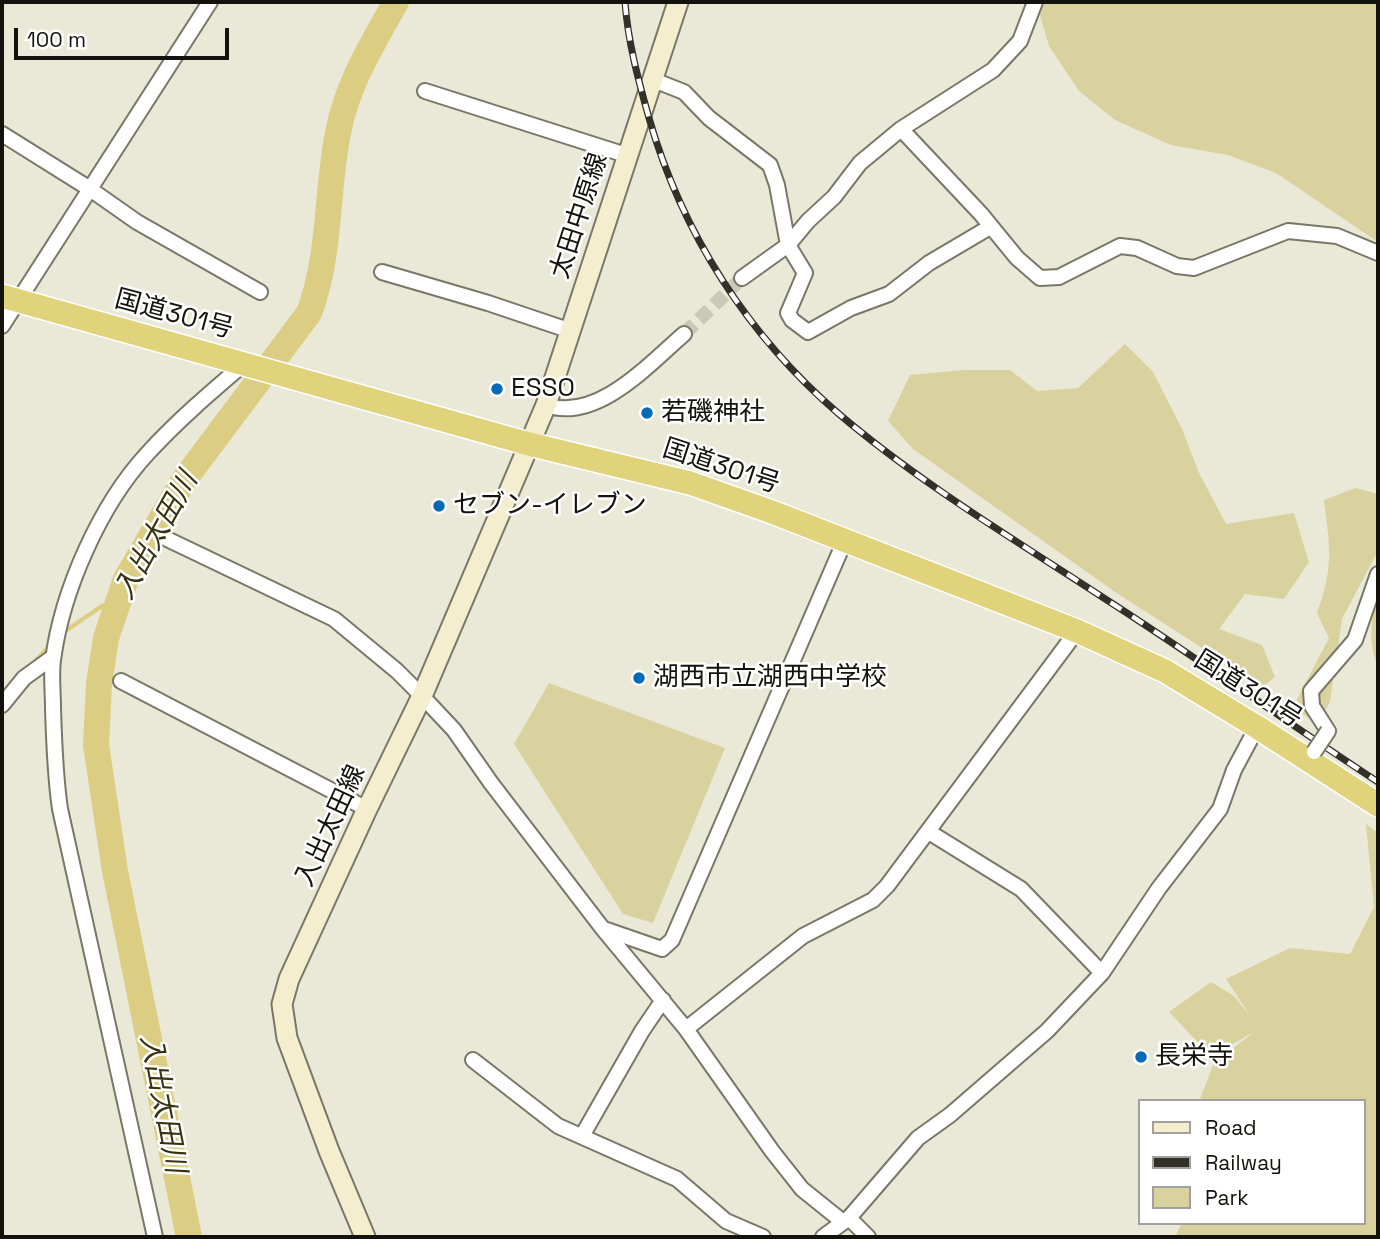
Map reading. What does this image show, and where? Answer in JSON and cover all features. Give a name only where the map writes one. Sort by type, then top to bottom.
[{"type":"highway","name":"国道301号","points":[[10,298],[529,444],[690,483],[845,540],[1077,631],[1165,671],[1257,727],[1312,756],[1378,805]]},
{"type":"main road","name":"太田中原線","points":[[529,444],[546,405],[571,331],[626,155],[678,2]]},
{"type":"main road","name":"入出太田線","points":[[365,1237],[329,1151],[287,1038],[282,1004],[289,979],[422,696],[529,444]]},
{"type":"street","points":[[2,326],[10,298],[90,189],[210,2]]},
{"type":"street","points":[[743,278],[788,245],[808,221],[834,197],[860,163],[901,129],[993,70],[1020,41],[1035,2]]},
{"type":"street","points":[[651,79],[684,92],[709,118],[770,165],[777,186],[788,245],[805,273],[788,313],[792,320],[808,332],[851,308],[889,294],[929,263],[990,227]]},
{"type":"street","points":[[425,91],[626,155]]},
{"type":"street","points":[[901,129],[981,214],[1017,258],[1040,278],[1059,276],[1120,246],[1137,248],[1177,266],[1194,268],[1288,231],[1336,236],[1378,253]]},
{"type":"street","points":[[2,134],[137,222],[260,292]]},
{"type":"street","points":[[382,272],[571,331]]},
{"type":"street","points":[[546,405],[561,410],[586,405],[612,394],[684,334]]},
{"type":"street","points":[[155,1237],[60,809],[53,759],[53,657],[69,592],[95,531],[116,496],[146,455],[207,395],[245,363]]},
{"type":"street","points":[[167,539],[334,619],[422,696],[454,730],[491,783],[603,929],[686,1029],[802,1189],[869,1237]]},
{"type":"street","points":[[603,929],[662,948],[671,940],[845,540]]},
{"type":"street","points":[[1312,756],[1328,731],[1312,706],[1311,691],[1355,640],[1378,574]]},
{"type":"street","points":[[686,1029],[803,936],[873,900],[887,887],[1077,631]]},
{"type":"street","points":[[2,705],[24,678],[53,657]]},
{"type":"street","points":[[121,681],[367,809]]},
{"type":"street","points":[[823,1237],[846,1220],[918,1139],[950,1115],[1047,1031],[1102,973],[1159,888],[1220,809],[1234,770],[1257,727]]},
{"type":"street","points":[[929,832],[1021,889],[1102,973]]},
{"type":"street","points":[[582,1136],[642,1031],[663,1000]]},
{"type":"street","points":[[473,1060],[558,1126],[677,1179],[726,1221],[763,1237]]},
{"type":"green space","points":[[1036,2],[1378,2],[1378,242],[1276,173],[1228,155],[1171,145],[1115,120],[1079,91],[1049,46]]},
{"type":"green space","points":[[1125,344],[1153,372],[1182,429],[1199,473],[1226,524],[1294,513],[1309,562],[1284,599],[1245,594],[1219,629],[1262,645],[1275,677],[1263,687],[1118,594],[913,449],[888,421],[910,375],[964,370],[1010,370],[1037,391],[1078,388]]},
{"type":"green space","points":[[1355,488],[1378,494],[1378,551],[1342,619],[1330,701],[1319,725],[1293,707],[1329,638],[1317,613],[1326,582],[1329,557],[1324,500]]},
{"type":"green space","points":[[1378,589],[1378,665],[1373,648],[1372,617]]},
{"type":"green space","points":[[549,683],[725,748],[653,923],[623,914],[514,744]]},
{"type":"green space","points":[[1366,824],[1378,833],[1378,1237],[1175,1237],[1181,1225],[1366,1225],[1366,1099],[1200,1099],[1214,1063],[1254,1032],[1211,1056],[1169,1012],[1211,982],[1234,996],[1251,1017],[1226,979],[1290,948],[1350,954],[1374,907]]},
{"type":"waterway","name":"入出太田川","points":[[189,1237],[115,871],[96,745],[99,684],[106,638],[126,579],[184,480],[309,313],[325,246],[334,156],[342,115],[361,65],[396,2]]},
{"type":"waterway","points":[[61,634],[102,606],[117,603]]},
{"type":"waterway","points":[[32,665],[52,643]]},
{"type":"tunnel","points":[[684,334],[742,278]]},
{"type":"railway","points":[[625,2],[637,75],[663,161],[680,202],[722,280],[776,351],[806,384],[870,440],[937,489],[1144,624],[1378,782]]},
{"type":"place","name":"ESSO","points":[[497,389]]},
{"type":"place","name":"若磯神社","points":[[647,413]]},
{"type":"place","name":"セブン-イレブン","points":[[439,506]]},
{"type":"place","name":"湖西市立湖西中学校","points":[[639,678]]},
{"type":"place","name":"長栄寺","points":[[1141,1057]]}]
